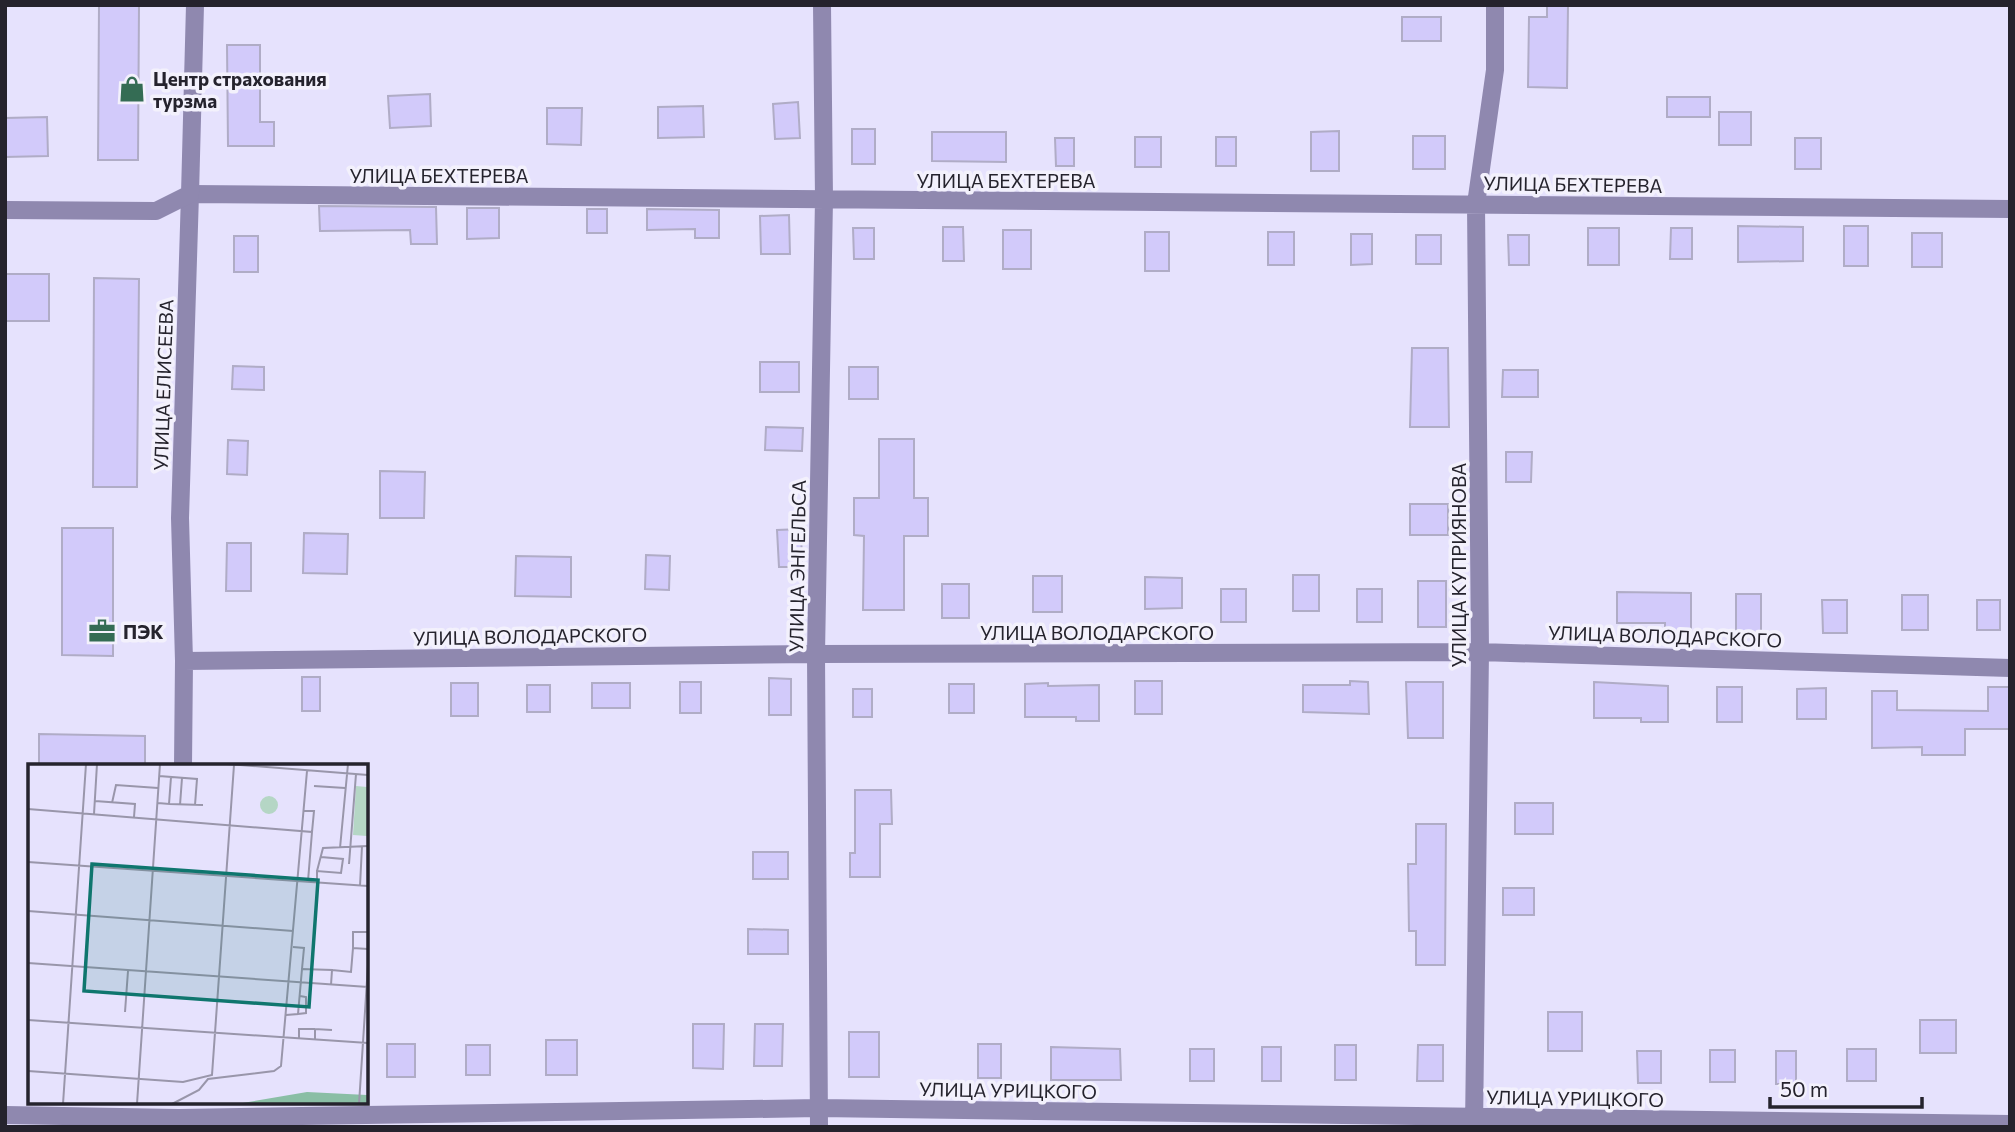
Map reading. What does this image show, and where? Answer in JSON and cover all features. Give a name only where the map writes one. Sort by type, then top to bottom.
[{"type":"street","name":"УЛИЦА ЕЛИСЕЕВА","points":[[183,764],[184,661],[180,518],[195,5]]},
{"type":"street","name":"УЛИЦА ЭНГЕЛЬСА","points":[[818,1127],[816,654],[824,199],[822,5]]},
{"type":"street","name":"УЛИЦА КУПРИЯНОВА","points":[[1474,1122],[1480,652],[1476,204],[1495,70],[1496,5]]},
{"type":"street","name":"УЛИЦА БЕХТЕРЕВА","points":[[5,210],[156,211],[190,194],[2010,209]]},
{"type":"street","name":"УЛИЦА ВОЛОДАРСКОГО","points":[[184,661],[816,654],[1480,652],[2010,668]]},
{"type":"street","name":"УЛИЦА УРИЦКОГО","points":[[5,1115],[178,1116],[819,1108],[1474,1122],[2010,1124]]},
{"type":"building","points":[[99,5],[139,5],[138,160],[98,160]]},
{"type":"building","points":[[1547,5],[1568,5],[1567,88],[1528,87],[1529,17],[1547,17]]},
{"type":"building","points":[[1402,17],[1441,17],[1441,41],[1402,41]]},
{"type":"building","points":[[227,45],[260,45],[260,122],[274,122],[274,146],[228,146]]},
{"type":"building","points":[[430,94],[431,126],[390,128],[388,96]]},
{"type":"building","points":[[1667,97],[1710,97],[1710,117],[1667,117]]},
{"type":"building","points":[[798,102],[800,138],[775,139],[773,104]]},
{"type":"building","points":[[703,106],[704,137],[658,138],[658,107]]},
{"type":"building","points":[[547,108],[582,108],[581,145],[547,144]]},
{"type":"building","points":[[1719,112],[1751,112],[1751,145],[1719,145]]},
{"type":"building","points":[[47,117],[48,156],[5,157],[5,118]]},
{"type":"building","points":[[852,129],[875,129],[875,164],[852,164]]},
{"type":"building","points":[[1339,131],[1339,171],[1311,171],[1311,132]]},
{"type":"building","points":[[932,132],[1006,132],[1006,162],[932,161]]},
{"type":"building","points":[[1413,136],[1445,136],[1445,169],[1413,169]]},
{"type":"building","points":[[1135,137],[1161,137],[1161,167],[1135,167]]},
{"type":"building","points":[[1216,137],[1236,137],[1236,166],[1216,166]]},
{"type":"building","points":[[1055,138],[1074,138],[1074,166],[1056,166]]},
{"type":"building","points":[[1795,138],[1821,138],[1821,169],[1795,169]]},
{"type":"building","points":[[319,206],[436,207],[437,244],[411,244],[410,230],[320,231]]},
{"type":"building","points":[[467,208],[499,208],[499,238],[467,239]]},
{"type":"building","points":[[587,209],[607,209],[607,233],[587,233]]},
{"type":"building","points":[[647,209],[719,210],[719,238],[695,238],[695,229],[647,230]]},
{"type":"building","points":[[789,215],[790,254],[761,254],[760,216]]},
{"type":"building","points":[[1738,226],[1803,227],[1803,261],[1738,262]]},
{"type":"building","points":[[1844,226],[1868,226],[1868,266],[1844,266]]},
{"type":"building","points":[[943,227],[963,227],[964,261],[943,261]]},
{"type":"building","points":[[853,228],[874,228],[874,259],[854,259]]},
{"type":"building","points":[[1588,228],[1619,228],[1619,265],[1588,265]]},
{"type":"building","points":[[1671,228],[1692,228],[1692,259],[1670,259]]},
{"type":"building","points":[[1003,230],[1031,230],[1031,269],[1003,269]]},
{"type":"building","points":[[1145,232],[1169,232],[1169,271],[1145,271]]},
{"type":"building","points":[[1268,232],[1294,232],[1294,265],[1268,265]]},
{"type":"building","points":[[1912,233],[1942,233],[1942,267],[1912,267]]},
{"type":"building","points":[[1351,234],[1372,234],[1372,264],[1351,265]]},
{"type":"building","points":[[1416,235],[1441,235],[1441,264],[1416,264]]},
{"type":"building","points":[[1508,235],[1529,235],[1529,265],[1509,265]]},
{"type":"building","points":[[234,236],[258,236],[258,272],[234,272]]},
{"type":"building","points":[[5,274],[49,274],[49,321],[5,321]]},
{"type":"building","points":[[94,278],[139,279],[137,487],[93,487]]},
{"type":"building","points":[[1412,348],[1448,348],[1449,427],[1410,427]]},
{"type":"building","points":[[760,362],[799,362],[799,392],[760,392]]},
{"type":"building","points":[[233,366],[264,367],[264,390],[232,389]]},
{"type":"building","points":[[849,367],[878,367],[878,399],[849,399]]},
{"type":"building","points":[[1503,370],[1538,370],[1538,397],[1502,397]]},
{"type":"building","points":[[766,427],[803,428],[802,451],[765,450]]},
{"type":"building","points":[[879,439],[914,439],[914,498],[928,498],[928,536],[904,536],[904,610],[863,610],[864,536],[854,535],[854,498],[879,498]]},
{"type":"building","points":[[228,440],[248,441],[247,475],[227,474]]},
{"type":"building","points":[[1506,452],[1532,452],[1531,482],[1506,482]]},
{"type":"building","points":[[380,471],[425,472],[424,518],[380,518]]},
{"type":"building","points":[[1410,504],[1448,504],[1448,535],[1410,535]]},
{"type":"building","points":[[62,528],[113,528],[113,656],[62,655]]},
{"type":"building","points":[[801,529],[802,567],[779,567],[777,530]]},
{"type":"building","points":[[304,533],[348,534],[347,574],[303,573]]},
{"type":"building","points":[[227,543],[251,543],[251,591],[226,591]]},
{"type":"building","points":[[646,555],[670,556],[669,590],[645,589]]},
{"type":"building","points":[[516,556],[571,557],[571,597],[515,596]]},
{"type":"building","points":[[1293,575],[1319,575],[1319,611],[1293,611]]},
{"type":"building","points":[[1033,576],[1062,576],[1062,612],[1033,612]]},
{"type":"building","points":[[1145,577],[1182,578],[1182,608],[1145,609]]},
{"type":"building","points":[[1418,581],[1446,581],[1446,627],[1418,627]]},
{"type":"building","points":[[942,584],[969,584],[969,618],[942,618]]},
{"type":"building","points":[[1221,589],[1246,589],[1246,622],[1221,622]]},
{"type":"building","points":[[1357,589],[1382,589],[1382,622],[1357,622]]},
{"type":"building","points":[[1617,592],[1691,593],[1691,631],[1665,631],[1665,623],[1617,623]]},
{"type":"building","points":[[1736,594],[1761,594],[1761,632],[1736,632]]},
{"type":"building","points":[[1902,595],[1928,595],[1928,630],[1902,630]]},
{"type":"building","points":[[1822,600],[1847,600],[1847,633],[1823,633]]},
{"type":"building","points":[[1977,600],[2000,600],[2000,630],[1977,630]]},
{"type":"building","points":[[302,677],[320,677],[320,711],[302,711]]},
{"type":"building","points":[[769,678],[791,679],[791,715],[769,715]]},
{"type":"building","points":[[1135,681],[1162,681],[1162,714],[1135,714]]},
{"type":"building","points":[[1350,681],[1368,682],[1369,714],[1303,712],[1303,685],[1350,685]]},
{"type":"building","points":[[680,682],[701,682],[701,713],[680,713]]},
{"type":"building","points":[[1406,682],[1443,682],[1443,738],[1408,738]]},
{"type":"building","points":[[1594,682],[1668,686],[1668,722],[1641,722],[1641,718],[1594,718]]},
{"type":"building","points":[[451,683],[478,683],[478,716],[451,716]]},
{"type":"building","points":[[592,683],[630,683],[630,708],[592,708]]},
{"type":"building","points":[[1048,683],[1048,686],[1099,685],[1099,721],[1076,721],[1076,717],[1025,717],[1025,684]]},
{"type":"building","points":[[949,684],[974,684],[974,713],[949,713]]},
{"type":"building","points":[[527,685],[550,685],[550,712],[527,712]]},
{"type":"building","points":[[1717,687],[1742,687],[1742,722],[1717,722]]},
{"type":"building","points":[[1988,687],[2010,687],[2010,729],[1965,729],[1965,755],[1922,755],[1922,747],[1872,748],[1872,691],[1897,691],[1897,710],[1988,711]]},
{"type":"building","points":[[1826,688],[1826,719],[1797,719],[1797,689]]},
{"type":"building","points":[[853,689],[872,689],[872,717],[853,717]]},
{"type":"building","points":[[39,734],[145,736],[145,764],[39,764]]},
{"type":"building","points":[[855,790],[891,790],[892,824],[880,824],[880,877],[850,877],[850,853],[855,853]]},
{"type":"building","points":[[1515,803],[1553,803],[1553,834],[1515,834]]},
{"type":"building","points":[[1416,824],[1446,824],[1445,965],[1416,965],[1416,931],[1409,931],[1408,864],[1416,864]]},
{"type":"building","points":[[753,852],[788,852],[788,879],[753,879]]},
{"type":"building","points":[[1503,888],[1534,888],[1534,915],[1503,915]]},
{"type":"building","points":[[748,929],[788,930],[788,954],[748,954]]},
{"type":"building","points":[[1548,1012],[1582,1012],[1582,1051],[1548,1051]]},
{"type":"building","points":[[1920,1020],[1956,1020],[1956,1053],[1920,1053]]},
{"type":"building","points":[[693,1024],[724,1024],[723,1069],[693,1068]]},
{"type":"building","points":[[755,1024],[783,1024],[782,1066],[754,1066]]},
{"type":"building","points":[[849,1032],[879,1032],[879,1077],[849,1077]]},
{"type":"building","points":[[546,1040],[577,1040],[577,1075],[546,1075]]},
{"type":"building","points":[[387,1044],[415,1044],[415,1077],[387,1077]]},
{"type":"building","points":[[978,1044],[1001,1044],[1001,1078],[978,1078]]},
{"type":"building","points":[[466,1045],[490,1045],[490,1075],[466,1075]]},
{"type":"building","points":[[1335,1045],[1356,1045],[1356,1080],[1335,1080]]},
{"type":"building","points":[[1418,1045],[1443,1045],[1443,1081],[1417,1081]]},
{"type":"building","points":[[1051,1047],[1120,1049],[1121,1080],[1051,1080]]},
{"type":"building","points":[[1262,1047],[1281,1047],[1281,1081],[1262,1081]]},
{"type":"building","points":[[1190,1049],[1214,1049],[1214,1081],[1190,1081]]},
{"type":"building","points":[[1847,1049],[1876,1049],[1876,1081],[1847,1081]]},
{"type":"building","points":[[1710,1050],[1735,1050],[1735,1082],[1710,1082]]},
{"type":"building","points":[[1637,1051],[1661,1051],[1661,1083],[1638,1083]]},
{"type":"building","points":[[1776,1051],[1796,1051],[1796,1084],[1776,1084]]},
{"type":"place","name":"Центр страхования турзма","points":[[132,89]]},
{"type":"place","name":"ПЭК","points":[[102,631]]}]
